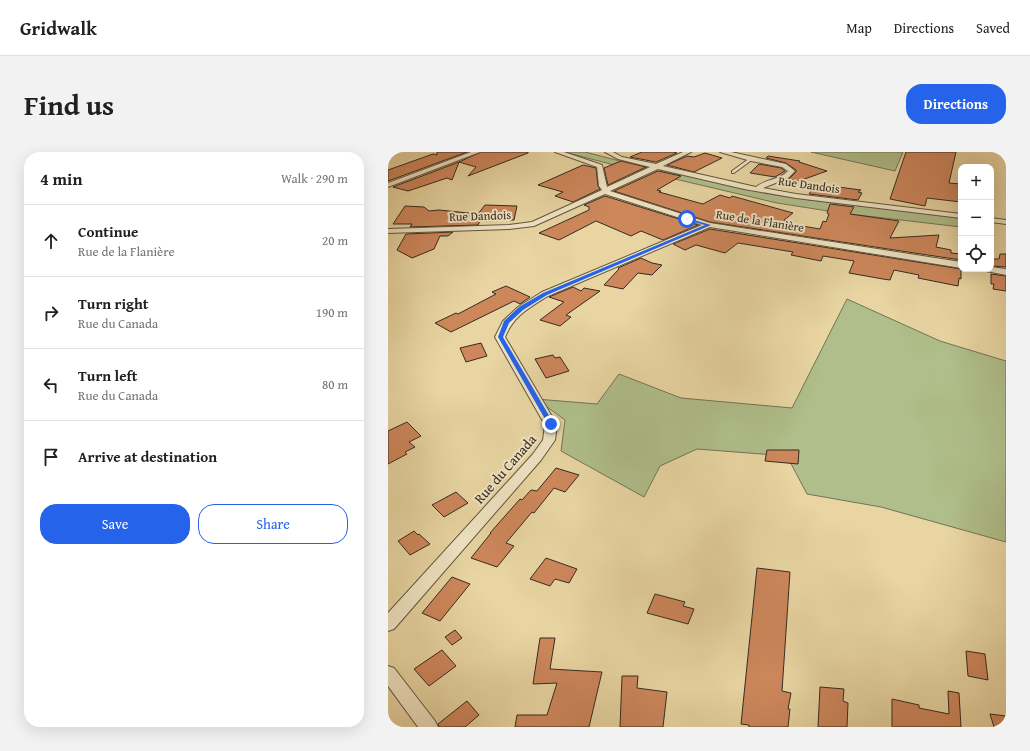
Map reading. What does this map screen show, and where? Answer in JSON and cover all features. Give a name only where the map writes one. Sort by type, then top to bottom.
[{"type":"street","points":[[388,185],[477,152]]},
{"type":"street","points":[[558,152],[600,166],[605,191]]},
{"type":"street","points":[[608,152],[620,158],[656,166]]},
{"type":"street","name":"Rue Dandois","points":[[388,231],[526,226],[540,221],[688,152]]},
{"type":"street","points":[[723,152],[751,160],[784,165],[792,171],[785,177],[764,184],[758,189]]},
{"type":"street","name":"Rue Dandois","points":[[656,166],[796,196],[958,216]]},
{"type":"street","name":"Rue de la Flanière","points":[[605,191],[612,195],[709,225],[958,265]]},
{"type":"street","points":[[994,220],[1006,222]]},
{"type":"street","name":"Rue du Canada","points":[[388,624],[537,457],[549,440],[551,424],[500,337],[506,322],[521,308],[545,294],[709,225]]},
{"type":"street","points":[[994,270],[1006,272]]},
{"type":"street","points":[[388,673],[429,727]]},
{"type":"lane","points":[[733,172],[751,160]]},
{"type":"green space","points":[[564,152],[585,152],[647,168],[641,172]]},
{"type":"green space","points":[[811,152],[903,152],[895,171]]},
{"type":"green space","points":[[661,170],[733,186],[809,200],[958,217],[958,227],[841,213],[777,203],[675,179],[661,173]]},
{"type":"green space","points":[[847,299],[940,341],[1006,361],[1006,542],[881,507],[807,494],[787,456],[697,449],[660,466],[644,497],[561,451],[565,420],[536,399],[597,404],[619,374],[681,398],[792,408]]},
{"type":"building","points":[[437,152],[467,152],[388,181],[388,170],[433,154],[437,155]]},
{"type":"building","points":[[481,152],[528,153],[468,176],[476,167],[459,162]]},
{"type":"building","points":[[642,152],[677,153],[656,162],[630,157]]},
{"type":"building","points":[[906,152],[956,152],[949,183],[958,184],[958,202],[927,198],[925,206],[890,199]]},
{"type":"building","points":[[705,153],[722,158],[694,172],[667,165],[687,156],[694,157]]},
{"type":"building","points":[[768,156],[800,161],[799,162],[827,171],[799,181],[789,179],[796,172],[796,170],[786,163],[766,158]]},
{"type":"building","points":[[621,161],[646,167],[608,185],[604,168]]},
{"type":"building","points":[[459,162],[452,180],[447,178],[408,191],[393,187]]},
{"type":"building","points":[[759,164],[781,168],[785,171],[775,177],[750,173]]},
{"type":"building","points":[[583,165],[596,168],[598,186],[600,189],[573,202],[555,196],[563,192],[538,185]]},
{"type":"building","points":[[658,171],[681,176],[657,190],[661,191],[659,192],[703,204],[720,195],[730,198],[732,196],[793,213],[784,220],[787,221],[784,223],[820,229],[823,221],[826,222],[830,204],[854,207],[850,214],[899,221],[890,238],[939,235],[936,247],[951,250],[951,253],[958,254],[958,260],[710,222],[614,191]]},
{"type":"building","points":[[816,184],[861,190],[858,192],[862,193],[858,200],[809,194]]},
{"type":"building","points":[[605,196],[698,225],[663,240],[641,231],[631,236],[596,221],[559,240],[539,233],[589,210],[589,207],[584,205]]},
{"type":"building","points":[[485,205],[517,206],[514,220],[480,221],[478,225],[410,227],[412,224],[393,224],[405,206],[424,207],[429,211],[439,210],[478,214]]},
{"type":"building","points":[[710,229],[958,269],[958,272],[961,272],[961,279],[959,278],[958,286],[918,278],[919,275],[894,270],[890,280],[849,273],[854,261],[823,256],[821,261],[791,255],[793,252],[738,243],[725,253],[696,245],[685,250],[673,244]]},
{"type":"building","points":[[453,232],[448,236],[440,236],[434,249],[412,258],[397,250],[406,234]]},
{"type":"building","points":[[1000,254],[1006,254],[1006,267],[994,266],[994,259],[999,259]]},
{"type":"building","points":[[641,258],[652,263],[662,265],[652,275],[638,273],[623,289],[604,285],[619,269],[618,268]]},
{"type":"building","points":[[991,274],[1006,276],[1006,291],[993,289],[994,284],[991,284]]},
{"type":"building","points":[[506,286],[530,297],[520,304],[514,301],[451,332],[435,323],[456,313],[458,314],[496,294],[492,292]]},
{"type":"building","points":[[573,287],[581,291],[584,288],[600,291],[566,315],[571,317],[560,326],[540,320],[564,302],[549,297]]},
{"type":"building","points":[[481,343],[487,356],[466,362],[460,348]]},
{"type":"building","points":[[553,355],[555,358],[560,357],[569,371],[546,378],[535,359]]},
{"type":"building","points":[[407,422],[421,436],[409,442],[415,447],[405,452],[407,454],[388,464],[388,431]]},
{"type":"building","points":[[767,450],[799,450],[798,464],[765,461]]},
{"type":"building","points":[[556,468],[579,475],[565,492],[554,488],[534,513],[532,512],[506,543],[514,546],[497,567],[471,558],[490,533],[520,499],[522,500],[531,490],[537,491]]},
{"type":"building","points":[[456,492],[468,503],[444,517],[432,505]]},
{"type":"building","points":[[414,531],[430,544],[410,555],[398,541]]},
{"type":"building","points":[[546,558],[577,569],[569,583],[555,579],[550,586],[530,579]]},
{"type":"building","points":[[757,568],[790,572],[782,691],[791,693],[788,709],[790,709],[788,727],[749,727],[749,725],[741,724]]},
{"type":"building","points":[[452,577],[470,584],[440,621],[422,613]]},
{"type":"building","points":[[655,594],[685,602],[683,606],[694,609],[688,624],[647,613]]},
{"type":"building","points":[[455,630],[462,638],[452,645],[445,637]]},
{"type":"building","points":[[540,638],[555,638],[550,669],[602,672],[589,727],[515,727],[517,715],[547,715],[557,683],[533,684]]},
{"type":"building","points":[[442,650],[456,666],[429,686],[414,669]]},
{"type":"building","points":[[966,651],[985,654],[988,680],[968,676]]},
{"type":"building","points":[[622,676],[638,676],[637,688],[667,692],[663,727],[620,727]]},
{"type":"building","points":[[820,687],[844,689],[843,701],[848,703],[847,727],[818,727]]},
{"type":"building","points":[[948,691],[959,693],[961,727],[892,727],[892,699],[919,705],[919,708],[949,714]]},
{"type":"building","points":[[467,701],[479,715],[465,727],[439,727],[438,724]]},
{"type":"building","points":[[990,714],[1006,716],[1006,727],[994,727]]},
{"type":"route","points":[[551,424],[500,337],[506,322],[521,308],[545,294],[709,225],[687,219]]}]
